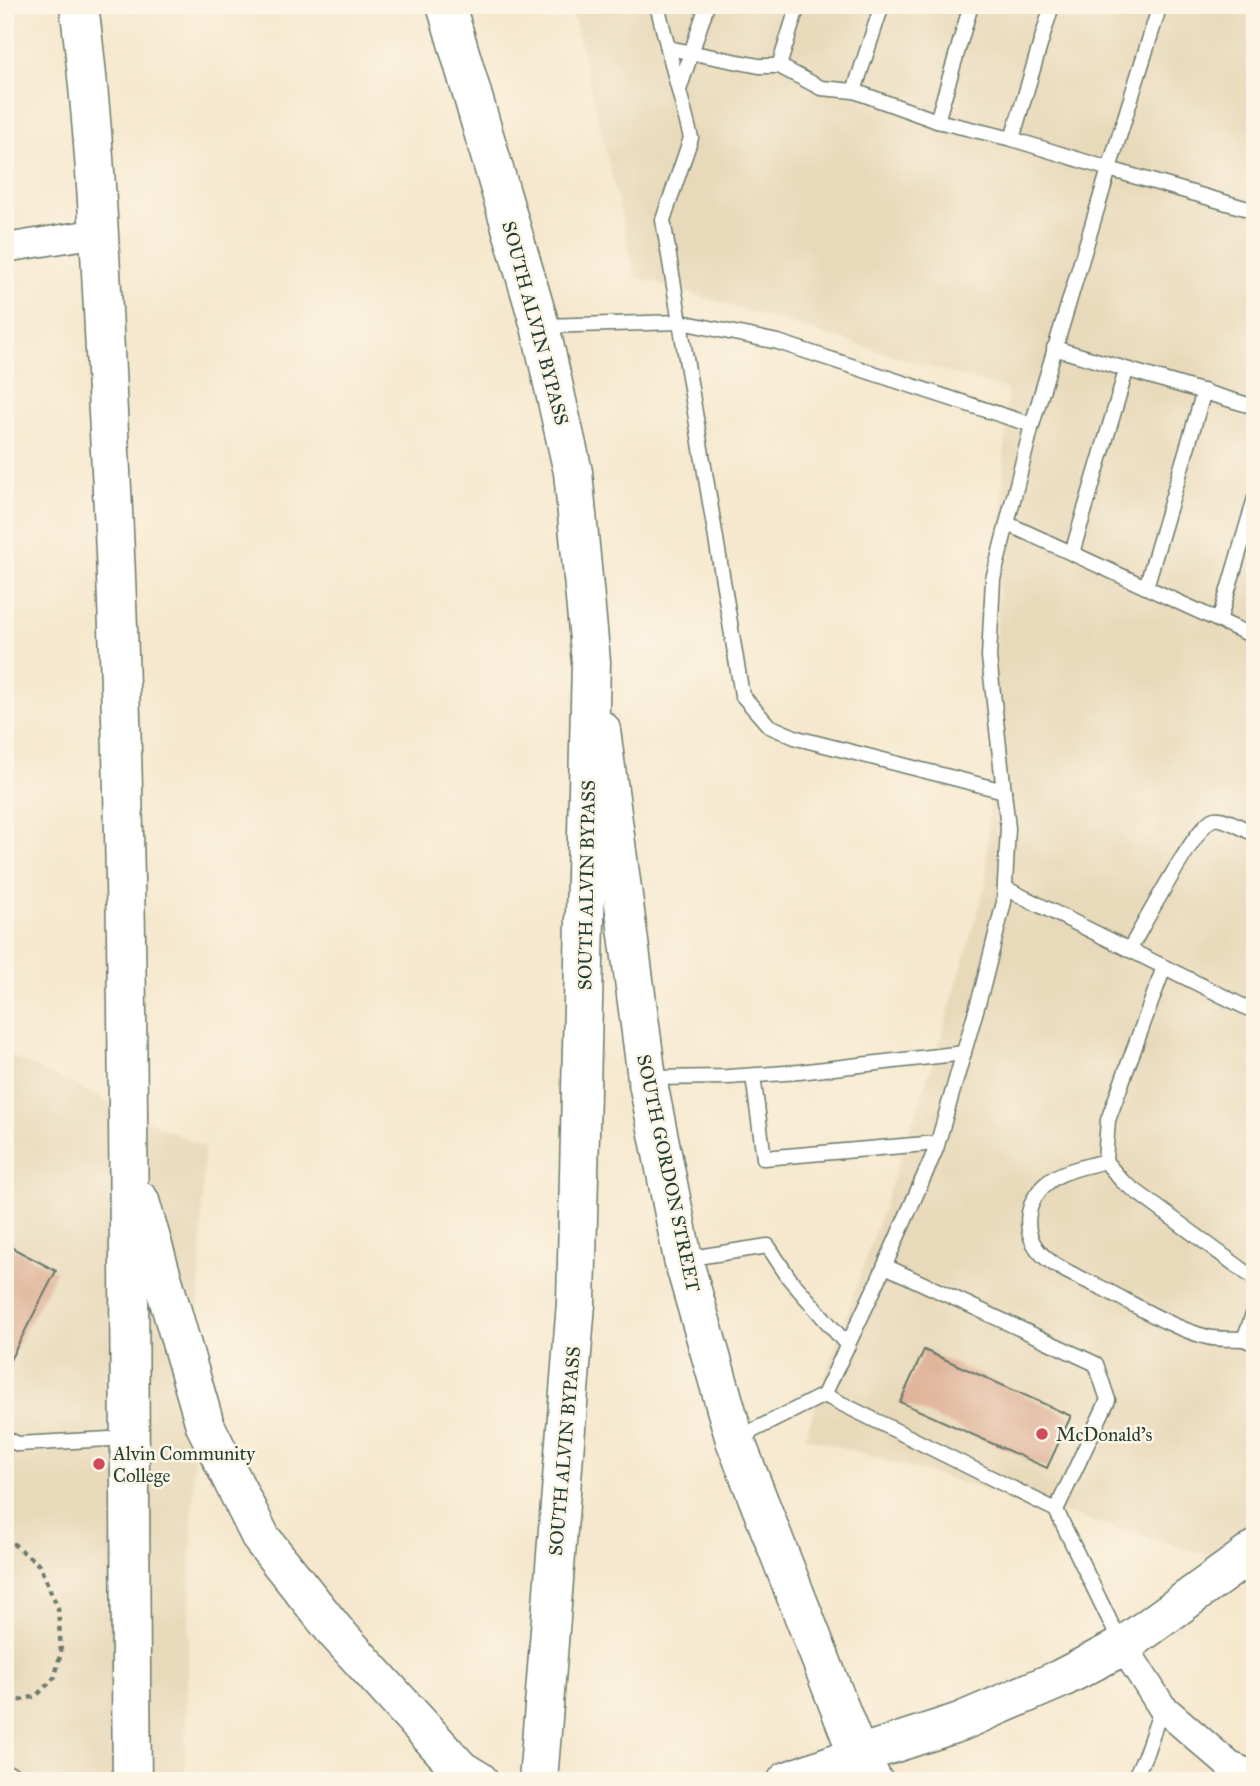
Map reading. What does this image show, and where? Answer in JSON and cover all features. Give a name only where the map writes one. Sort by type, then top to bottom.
[{"type":"main road","points":[[79,5],[87,68],[99,233],[119,622],[128,1159],[132,1781]]},
{"type":"main road","name":"SOUTH ALVIN BYPASS","points":[[446,5],[540,326],[573,472],[592,662],[576,1303],[538,1781]]},
{"type":"main road","name":"SOUTH GORDON STREET","points":[[592,662],[647,1078],[683,1259],[735,1440],[866,1768]]},
{"type":"main road","points":[[128,1159],[205,1425],[261,1538],[335,1631],[461,1770],[479,1781]]},
{"type":"main road","points":[[787,1781],[866,1768],[960,1722],[1060,1679],[1123,1646],[1255,1550]]},
{"type":"street","points":[[5,248],[99,233]]},
{"type":"street","points":[[1123,1646],[1162,1707],[1230,1766],[1255,1776]]},
{"type":"street","points":[[5,1780],[10,1781]]},
{"type":"lane","points":[[657,5],[691,138],[663,220],[742,695],[769,726],[797,738],[1004,791]]},
{"type":"lane","points":[[679,90],[707,5]]},
{"type":"lane","points":[[779,66],[798,5]]},
{"type":"lane","points":[[854,91],[882,5]]},
{"type":"lane","points":[[937,121],[971,5]]},
{"type":"lane","points":[[1012,139],[1052,5]]},
{"type":"lane","points":[[735,1440],[824,1395],[885,1266],[937,1143],[964,1053],[1004,902],[1005,888],[1008,828],[989,657],[993,579],[1054,348],[1160,5]]},
{"type":"lane","points":[[668,48],[759,66],[779,66],[821,88],[854,91],[937,121],[1012,139],[1255,211]]},
{"type":"lane","points":[[540,326],[681,322],[778,342],[1032,425]]},
{"type":"lane","points":[[1054,348],[1255,407]]},
{"type":"lane","points":[[1072,553],[1126,371]]},
{"type":"lane","points":[[1146,587],[1204,391]]},
{"type":"lane","points":[[1219,621],[1255,498]]},
{"type":"lane","points":[[1008,524],[1255,637]]},
{"type":"lane","points":[[1129,950],[1190,847],[1208,823],[1215,819],[1226,821],[1255,834]]},
{"type":"lane","points":[[1005,888],[1255,1012]]},
{"type":"lane","points":[[1164,967],[1108,1119],[1105,1161],[1122,1181],[1255,1279]]},
{"type":"lane","points":[[647,1078],[753,1076],[964,1053]]},
{"type":"lane","points":[[753,1076],[764,1158],[937,1143]]},
{"type":"lane","points":[[1105,1161],[1052,1179],[1031,1204],[1028,1228],[1032,1243],[1049,1261],[1170,1324],[1209,1337],[1249,1341],[1255,1309]]},
{"type":"lane","points":[[683,1259],[768,1247],[789,1278],[848,1346]]},
{"type":"lane","points":[[885,1266],[1096,1364],[1108,1400],[1056,1510]]},
{"type":"lane","points":[[824,1395],[1056,1510],[1123,1646]]},
{"type":"lane","points":[[5,1438],[18,1444],[128,1438]]},
{"type":"lane","points":[[1133,1781],[1162,1707]]},
{"type":"path","points":[[5,1537],[39,1565],[58,1608],[61,1651],[55,1677],[36,1696],[5,1704]]},
{"type":"shaded area","points":[[571,5],[1255,5],[1255,1569],[805,1437],[940,1041],[986,883],[1007,390],[636,277]]},
{"type":"shaded area","name":"Alvin Community College","points":[[5,1053],[204,1147],[184,1781],[5,1781]]},
{"type":"building","points":[[5,1244],[56,1271],[10,1360],[5,1358]]},
{"type":"building","points":[[924,1350],[1071,1416],[1047,1468],[900,1402]]},
{"type":"place","name":"McDonald's","points":[[1042,1434]]},
{"type":"place","name":"Alvin Community College","points":[[99,1464]]}]
